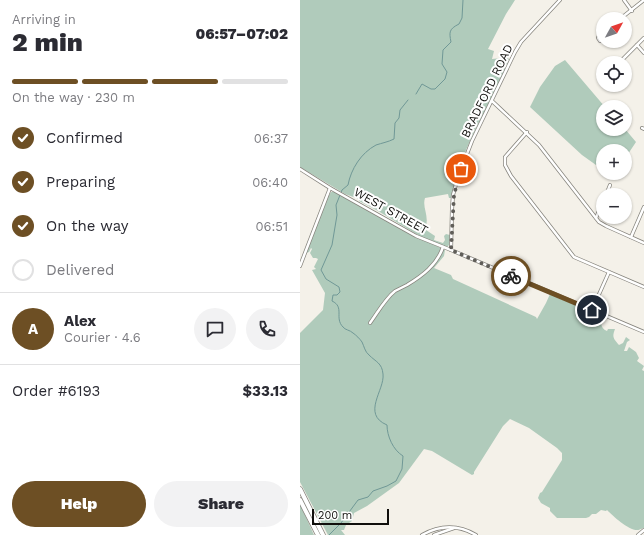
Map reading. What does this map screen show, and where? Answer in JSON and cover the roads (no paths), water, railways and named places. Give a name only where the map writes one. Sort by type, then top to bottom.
[{"type":"highway","points":[[300,489],[321,534]]},
{"type":"highway","points":[[300,500],[321,534]]},
{"type":"street","name":"BRADFORD ROAD","points":[[451,250],[453,202],[458,177],[472,141],[521,42],[560,0]]},
{"type":"street","points":[[624,0],[632,10]]},
{"type":"street","points":[[629,12],[644,0]]},
{"type":"street","points":[[626,56],[644,38]]},
{"type":"street","points":[[637,45],[644,53]]},
{"type":"street","points":[[492,101],[527,132],[544,150],[596,218]]},
{"type":"street","points":[[527,132],[505,157],[504,163],[508,172],[574,257],[644,287]]},
{"type":"street","name":"WEST STREET","points":[[300,169],[330,188],[416,236],[644,332]]},
{"type":"street","points":[[300,266],[330,188]]},
{"type":"street","points":[[631,237],[644,207]]},
{"type":"street","points":[[604,224],[644,243]]},
{"type":"street","points":[[370,323],[395,291],[414,280],[433,265],[439,256],[442,247]]},
{"type":"street","points":[[592,310],[609,272]]},
{"type":"street","points":[[422,535],[446,527],[467,531],[476,535]]},
{"type":"street","points":[[434,535],[454,528]]},
{"type":"street","points":[[638,535],[644,530]]},
{"type":"waterway","points":[[416,94],[422,84],[431,89],[435,89],[445,79],[447,72],[442,64],[443,50],[451,42],[450,31],[459,24],[462,18],[463,0]]},
{"type":"waterway","points":[[329,535],[341,523],[358,500],[368,497],[373,491],[396,481],[402,469],[403,456],[396,450],[391,442],[387,425],[379,420],[376,415],[376,401],[383,380],[381,367],[368,354],[359,338],[340,324],[338,306],[332,301],[333,295],[337,295],[340,292],[339,287],[326,279],[321,270],[332,245],[337,215],[336,205],[342,190],[348,185],[354,167],[366,152],[376,145],[394,139],[395,123],[399,118],[400,110],[408,100]]}]
